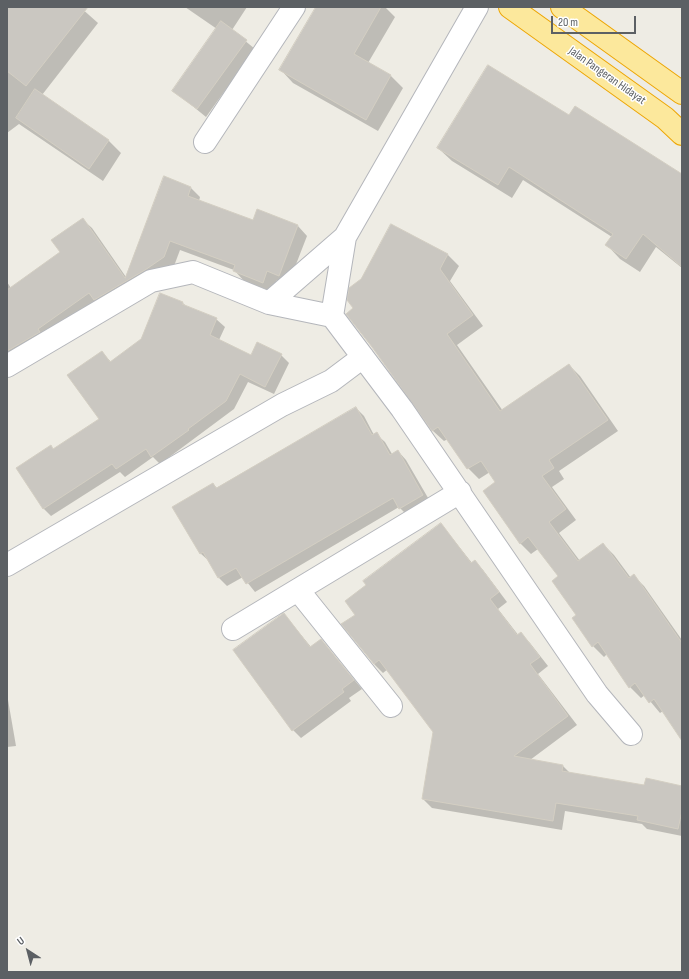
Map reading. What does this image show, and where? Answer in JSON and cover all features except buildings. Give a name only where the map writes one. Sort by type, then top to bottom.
[{"type":"highway","name":"Jalan Pangeran Hidayat","points":[[510,7],[665,118],[682,134]]},
{"type":"highway","points":[[562,7],[682,93]]},
{"type":"street","points":[[205,142],[294,7]]},
{"type":"street","points":[[269,303],[345,237],[477,7]]},
{"type":"street","points":[[332,316],[345,237]]},
{"type":"street","points":[[7,366],[151,281],[193,272],[269,303],[332,316],[402,408],[597,694],[631,734]]},
{"type":"street","points":[[7,565],[282,406],[331,381],[363,357]]},
{"type":"street","points":[[233,629],[460,492]]},
{"type":"street","points":[[298,590],[391,706]]}]
